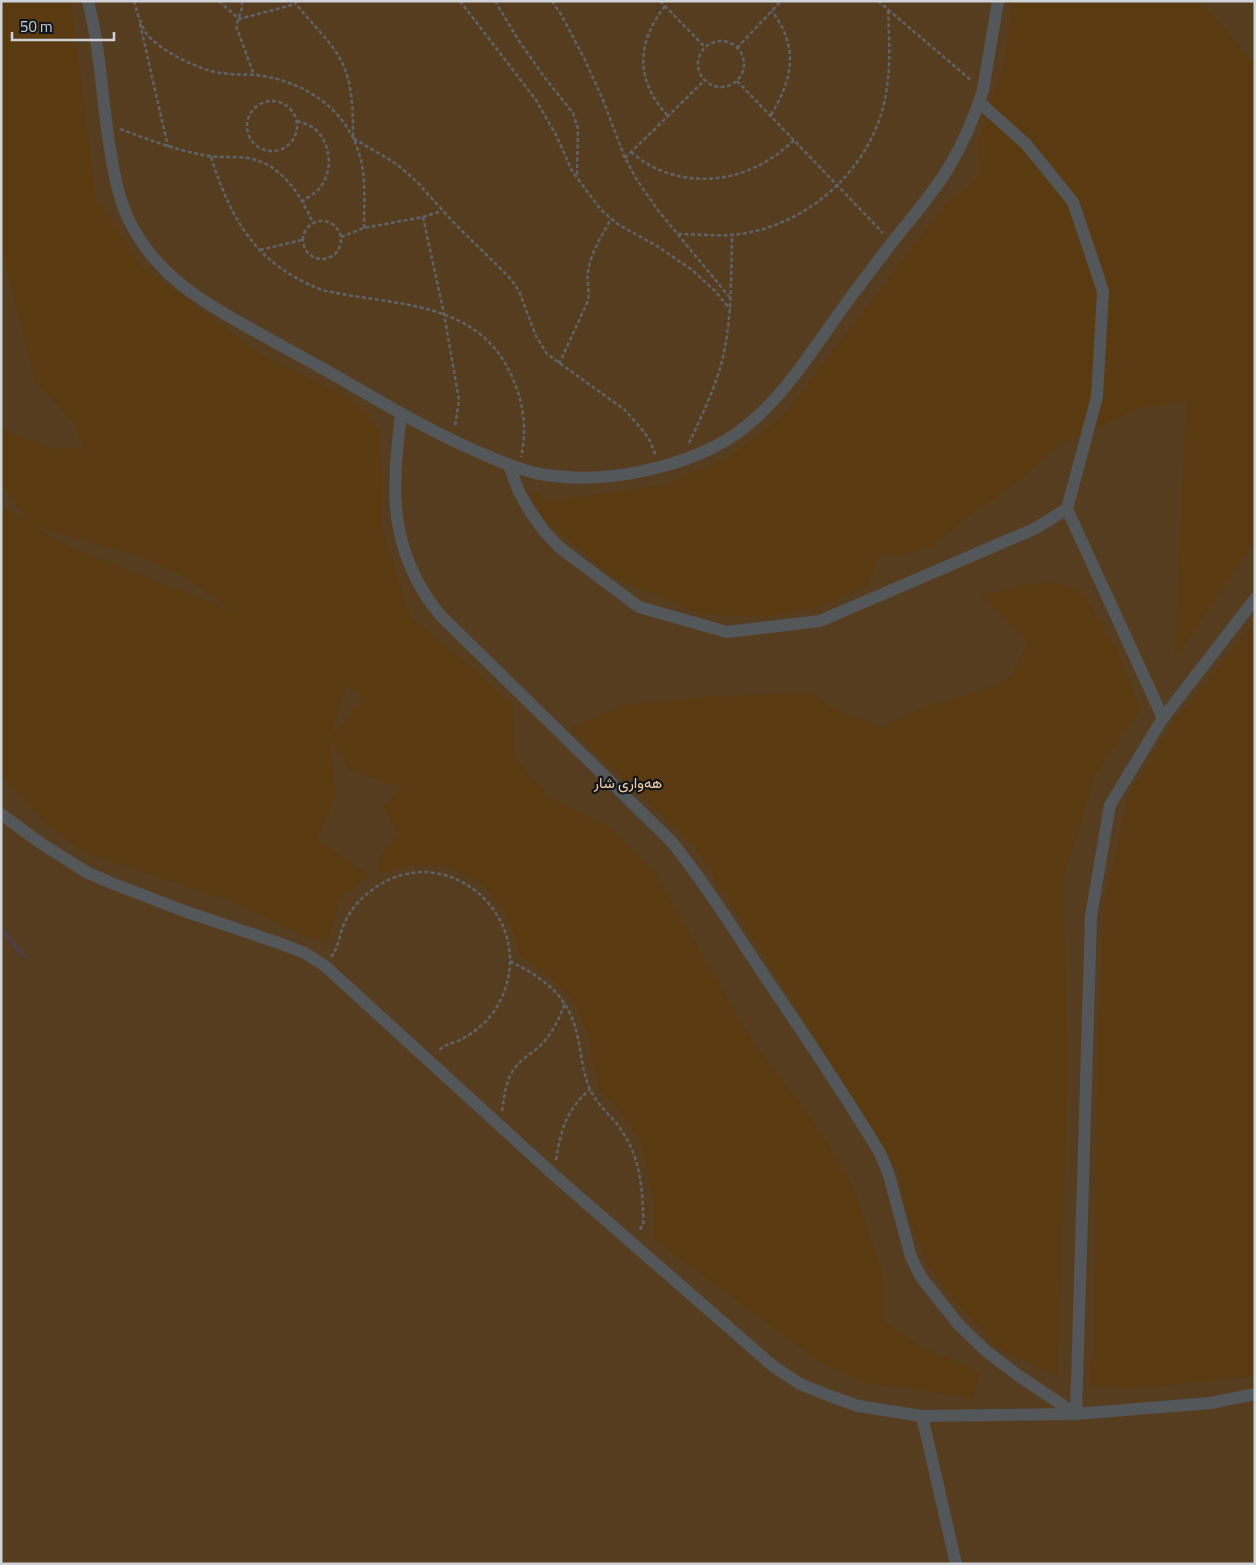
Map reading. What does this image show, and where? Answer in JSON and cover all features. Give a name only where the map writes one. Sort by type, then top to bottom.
[{"type":"street","points":[[88,1],[96,39],[105,123],[120,199],[132,226],[144,245],[158,264],[176,282],[217,310],[453,441],[514,467],[552,476],[580,478],[639,472],[681,461],[710,449],[730,437],[748,425],[770,404],[792,378],[949,166],[981,96],[998,1]]},
{"type":"street","points":[[981,96],[1026,144],[1073,202],[1103,291],[1097,398],[1067,509],[1163,718]]},
{"type":"street","points":[[401,413],[394,490],[397,520],[402,543],[411,568],[423,592],[440,616],[664,835],[686,860],[799,1026],[880,1154],[889,1175],[911,1257],[921,1277],[959,1325],[986,1351],[1019,1376],[1076,1414]]},
{"type":"street","points":[[514,467],[520,492],[530,511],[559,548],[639,606],[727,632],[820,620],[1034,529],[1067,509]]},
{"type":"street","points":[[1076,1414],[1091,916],[1110,805],[1163,718],[1255,599]]},
{"type":"street","points":[[1,814],[42,844],[88,873],[184,911],[305,953],[325,966],[554,1175],[766,1360],[800,1384],[858,1406],[922,1416],[1076,1414],[1211,1403],[1255,1394]]},
{"type":"street","points":[[922,1416],[956,1564]]},
{"type":"path","points":[[134,1],[168,148]]},
{"type":"path","points":[[219,1],[239,19]]},
{"type":"path","points":[[242,1],[236,26],[254,75]]},
{"type":"path","points":[[460,1],[536,100],[556,135],[577,179],[601,210],[619,225],[679,260],[709,286],[730,309]]},
{"type":"path","points":[[495,1],[519,41],[573,113],[578,129],[577,179]]},
{"type":"path","points":[[552,1],[584,58],[636,180],[657,209],[731,299]]},
{"type":"path","points":[[660,1],[705,47]]},
{"type":"path","points":[[737,48],[781,1]]},
{"type":"path","points":[[878,1],[981,96]]},
{"type":"path","points":[[239,19],[295,3],[330,44],[342,63],[351,92],[353,138]]},
{"type":"path","points":[[665,6],[648,32],[643,62],[644,74],[652,95],[668,116]]},
{"type":"path","points":[[678,234],[732,234],[764,228],[791,218],[810,208],[837,186],[863,154],[880,117],[886,95],[889,72],[888,9]]},
{"type":"path","points":[[771,115],[785,88],[791,60],[785,30],[772,10]]},
{"type":"path","points":[[138,17],[148,35],[155,41],[196,66],[221,73],[243,76],[254,75],[282,81],[310,91],[331,107],[346,126],[361,158],[364,183],[364,228]]},
{"type":"path","points":[[718,41],[732,44],[737,48],[742,54],[744,61],[741,75],[737,81],[731,85],[717,87],[705,80],[698,67],[698,60],[705,47],[718,41]]},
{"type":"path","points":[[625,158],[705,80]]},
{"type":"path","points":[[737,81],[892,242]]},
{"type":"path","points":[[267,101],[282,103],[294,114],[296,121],[295,136],[285,148],[278,150],[270,151],[256,145],[248,132],[247,124],[253,109],[267,101]]},
{"type":"path","points":[[296,121],[315,129],[328,154],[329,165],[323,184],[303,201]]},
{"type":"path","points":[[105,123],[168,148],[211,157],[233,156],[262,161],[279,173],[293,187],[303,201],[313,223]]},
{"type":"path","points":[[353,138],[406,172],[416,181],[442,211],[515,284],[524,301],[540,344],[547,354],[614,402],[634,421],[650,441],[660,467]]},
{"type":"path","points":[[631,152],[650,166],[663,172],[701,179],[736,174],[749,170],[771,158],[795,140]]},
{"type":"path","points":[[211,157],[230,207],[245,232],[260,250],[282,269],[322,290],[407,305],[444,314],[463,322],[484,336],[498,351],[511,373],[521,398],[524,417],[523,449],[514,467]]},
{"type":"path","points":[[341,237],[364,228],[423,217],[442,211]]},
{"type":"path","points":[[423,217],[444,314],[459,400],[453,441]]},
{"type":"path","points":[[560,364],[590,295],[588,271],[611,219]]},
{"type":"path","points":[[324,221],[335,226],[341,237],[335,254],[323,259],[306,252],[302,240],[305,230],[313,223],[324,221]]},
{"type":"path","points":[[681,461],[717,376],[725,346],[731,299],[732,234]]},
{"type":"path","points":[[260,250],[302,240]]},
{"type":"path","points":[[325,966],[337,950],[341,932],[348,916],[363,897],[383,883],[406,874],[436,874],[464,883],[484,897],[504,927],[510,950],[509,978],[505,992],[490,1016],[470,1034],[444,1045],[430,1060]]},
{"type":"path","points":[[510,961],[543,981],[565,1004],[572,1016],[579,1036],[584,1070],[590,1089],[596,1100],[622,1131],[631,1148],[639,1170],[643,1225],[631,1242]]},
{"type":"path","points":[[500,1125],[506,1088],[511,1073],[552,1032],[565,1004]]},
{"type":"path","points":[[554,1175],[559,1142],[565,1121],[572,1108],[590,1089]]},
{"type":"green space","name":"هەواری شار","points":[[1,1],[1255,1],[1255,1564],[1,1564]]},
{"type":"green space","points":[[1,1],[71,1],[96,197],[143,268],[267,358],[352,399],[380,431],[382,529],[411,617],[469,665],[513,706],[515,758],[551,799],[609,826],[653,870],[752,1040],[819,1129],[853,1186],[883,1274],[884,1321],[920,1346],[980,1373],[973,1399],[867,1383],[818,1361],[654,1239],[653,1202],[641,1141],[613,1102],[599,1089],[588,1035],[576,1004],[554,981],[519,955],[514,933],[503,910],[486,887],[446,866],[413,865],[377,873],[378,860],[397,834],[383,806],[402,787],[349,770],[331,739],[336,796],[317,840],[369,875],[340,899],[328,942],[305,936],[229,900],[83,852],[48,826],[4,779],[1,769],[1,506],[29,522],[1,483],[1,423],[9,433],[54,449],[83,449],[74,422],[36,383],[1,247]],"holes":[[[32,525],[144,558],[177,572],[236,612],[73,549]],[[347,684],[363,699],[331,737],[331,736]]]},
{"type":"green space","points":[[1013,1],[1200,1],[1255,65],[1255,541],[1175,660],[1186,402],[1141,407],[1058,446],[1014,485],[966,518],[933,546],[897,557],[880,554],[868,586],[812,609],[764,617],[701,614],[613,577],[544,519],[529,493],[537,493],[551,501],[664,485],[730,457],[782,417],[948,201],[962,192],[980,174],[979,140],[1005,56]]},
{"type":"green space","points":[[1044,582],[1080,588],[1116,648],[1141,709],[1096,774],[1063,879],[1068,1066],[1058,1376],[1000,1349],[952,1298],[927,1263],[905,1206],[898,1170],[695,847],[570,728],[625,705],[695,698],[814,692],[832,709],[882,727],[923,708],[978,692],[1011,677],[1028,642],[980,595]]},
{"type":"green space","points":[[1255,621],[1255,1376],[1130,1389],[1091,1386],[1098,1037],[1104,905],[1128,796],[1170,727]]},
{"type":"waterway","points":[[1,928],[24,956]]}]
